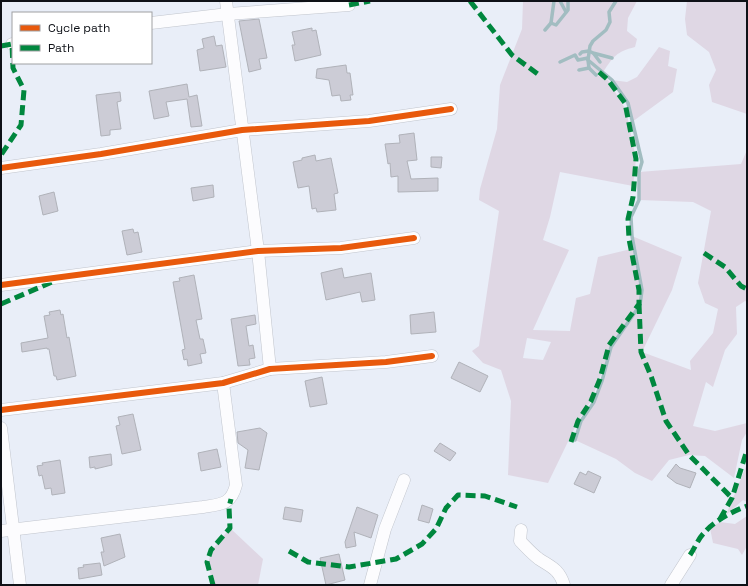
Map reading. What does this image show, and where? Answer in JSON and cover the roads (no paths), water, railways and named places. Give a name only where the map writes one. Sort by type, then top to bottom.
[{"type":"street","points":[[226,1],[258,252],[270,369]]},
{"type":"street","points":[[152,23],[228,14],[349,5]]},
{"type":"street","points":[[1,168],[101,154],[242,130],[369,120],[450,109]]},
{"type":"street","points":[[1,285],[258,252],[341,248],[414,238]]},
{"type":"street","points":[[1,410],[223,383],[270,369],[386,362],[432,356]]},
{"type":"street","points":[[1,531],[203,507],[223,504],[231,499],[236,485],[223,383]]},
{"type":"street","points":[[1,428],[20,585]]},
{"type":"street","points":[[370,585],[385,529],[404,480]]},
{"type":"street","points":[[521,530],[520,541],[538,558],[551,565],[562,579],[564,585]]},
{"type":"street","points":[[671,585],[690,555]]},
{"type":"waterway","points":[[551,23],[554,1]]},
{"type":"waterway","points":[[560,1],[566,12]]},
{"type":"waterway","points":[[545,30],[551,23],[556,25],[568,10],[568,1]]},
{"type":"waterway","points":[[596,75],[589,68],[588,60],[590,46],[593,41],[606,30],[610,22],[609,12],[616,1]]},
{"type":"waterway","points":[[580,54],[582,52],[589,51],[612,58]]},
{"type":"waterway","points":[[594,54],[600,62]]},
{"type":"waterway","points":[[560,62],[575,55],[578,60],[588,58]]},
{"type":"waterway","points":[[575,440],[581,421],[594,402],[602,381],[611,347],[640,305],[642,290],[632,236],[631,217],[639,200],[639,172],[642,162],[628,103],[612,80],[588,60]]},
{"type":"waterway","points":[[579,70],[589,68]]}]
